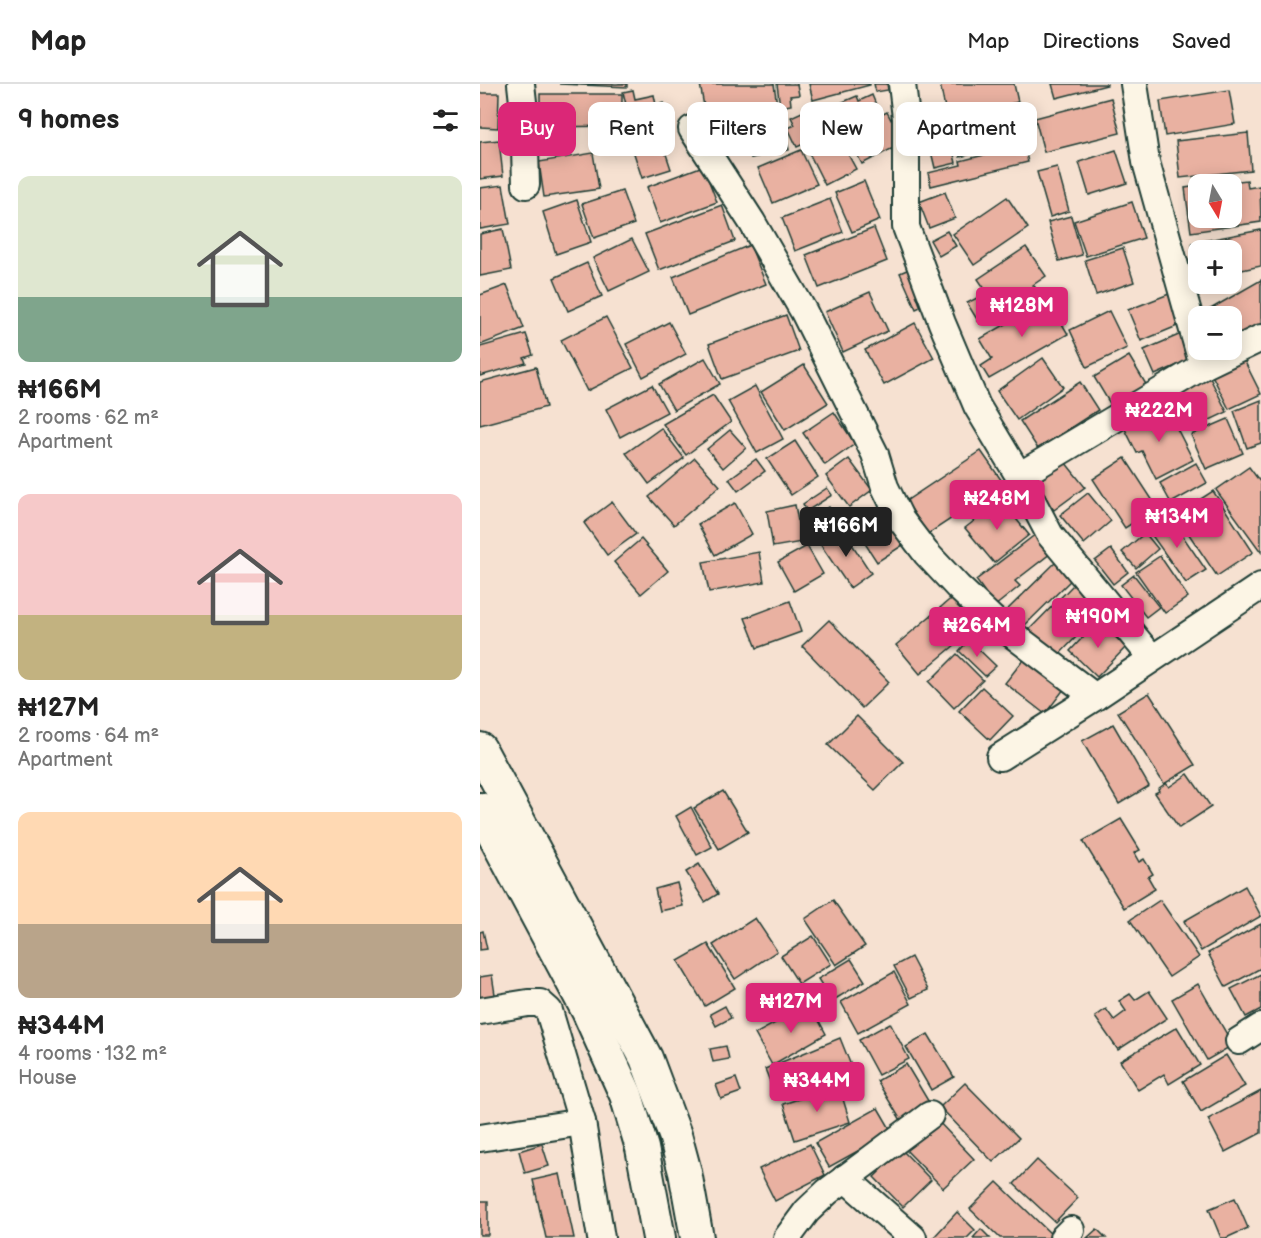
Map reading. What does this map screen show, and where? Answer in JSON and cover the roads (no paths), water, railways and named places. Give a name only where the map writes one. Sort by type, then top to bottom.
[{"type":"main road","points":[[480,749],[646,1058],[675,1135],[685,1172],[697,1238]]},
{"type":"main road","points":[[480,809],[588,1011],[626,1095],[642,1148],[659,1238]]},
{"type":"street","points":[[521,84],[526,185]]},
{"type":"street","points":[[902,84],[906,118],[906,227],[976,405],[1019,476],[1050,535],[1152,658]]},
{"type":"street","points":[[1134,84],[1146,162],[1203,366]]},
{"type":"street","points":[[709,156],[752,222],[804,312],[875,454],[885,487],[901,520],[926,553],[992,619],[1095,697]]},
{"type":"street","points":[[1019,476],[1203,366],[1261,338]]},
{"type":"street","points":[[1000,757],[1095,697],[1261,586]]},
{"type":"street","points":[[480,1011],[534,1003],[540,1003],[549,1011],[582,1122],[601,1238]]},
{"type":"street","points":[[1239,1041],[1261,1027]]},
{"type":"street","points":[[787,1238],[807,1211],[845,1178],[930,1115]]},
{"type":"street","points":[[480,1138],[582,1122]]},
{"type":"street","points":[[845,1178],[913,1238]]}]
